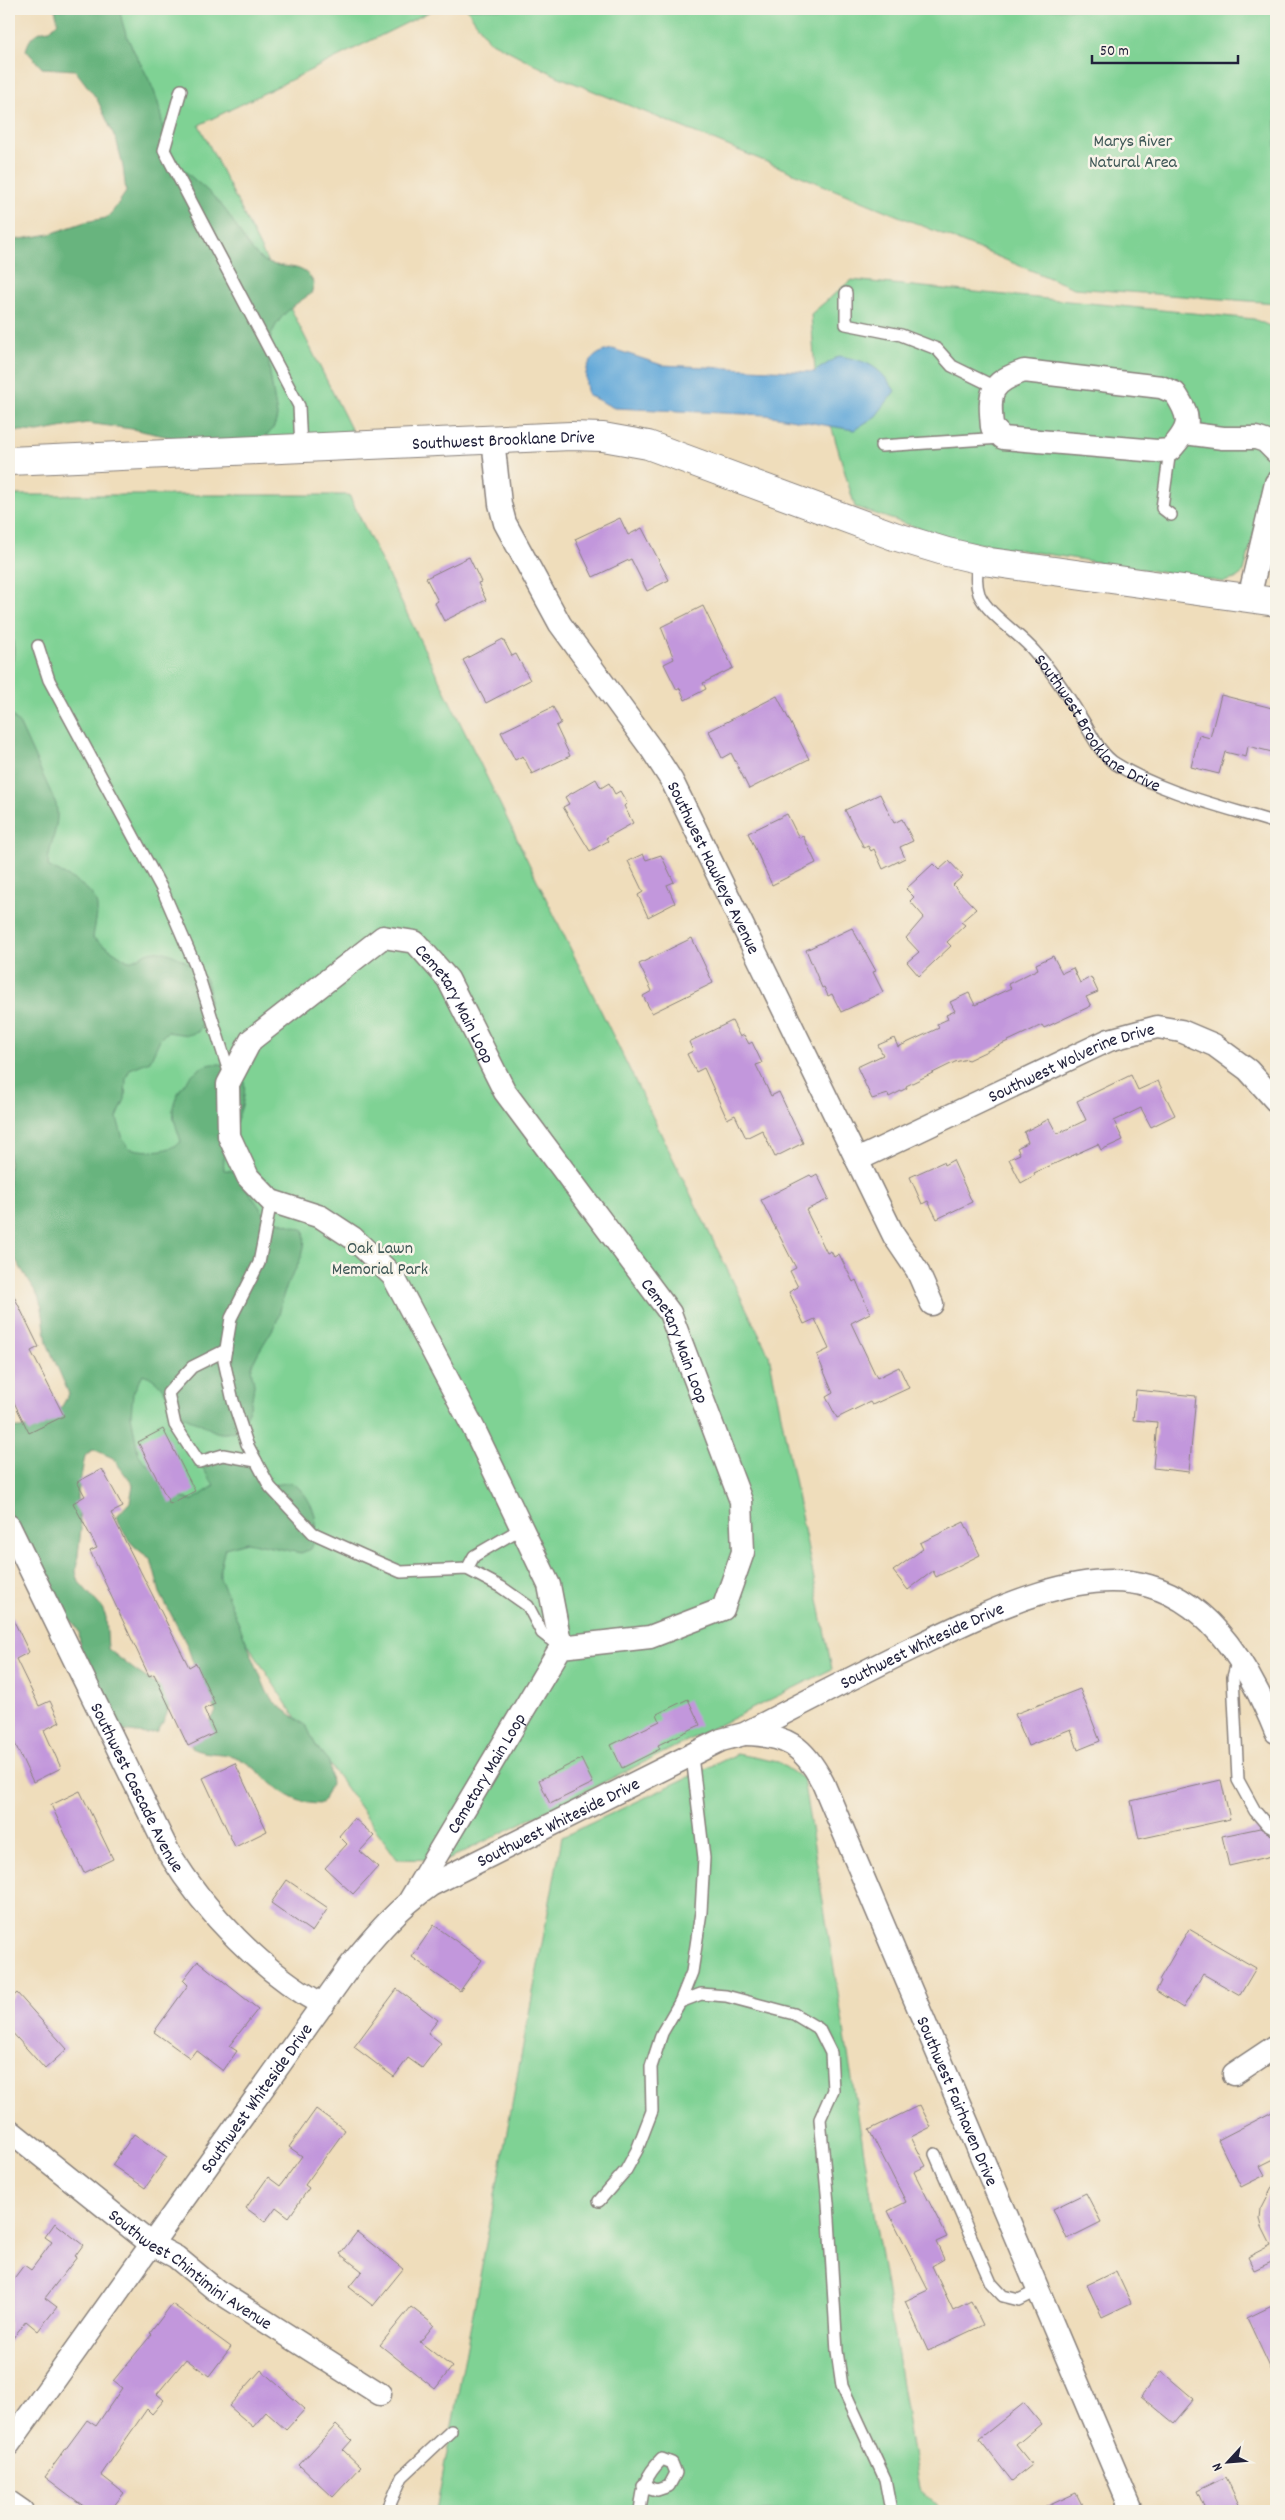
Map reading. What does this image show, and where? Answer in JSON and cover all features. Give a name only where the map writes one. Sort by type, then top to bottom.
[{"type":"street","points":[[1024,371],[1161,387],[1175,392],[1184,407],[1188,416],[1186,433],[1170,450],[1157,451],[1003,438],[992,427],[990,404],[995,387],[1002,379],[1024,371]]},
{"type":"street","points":[[1186,433],[1223,438],[1256,438],[1265,441],[1276,452]]},
{"type":"street","name":"Southwest Brooklane Drive","points":[[9,461],[493,439],[571,436],[603,437],[648,445],[894,536],[978,560],[1276,602]]},
{"type":"street","name":"Southwest Hawkeye Avenue","points":[[493,439],[500,504],[506,523],[560,624],[647,743],[672,781],[894,1236],[917,1270],[932,1304]]},
{"type":"street","points":[[1249,598],[1276,483]]},
{"type":"street","name":"Cemetary Main Loop","points":[[410,1900],[561,1647],[549,1586],[475,1431],[393,1276],[353,1238],[321,1217],[272,1202],[248,1177],[230,1136],[228,1084],[251,1040],[383,937],[415,942],[448,979],[505,1092],[670,1313],[741,1501],[743,1552],[723,1609],[650,1637],[561,1647]]},
{"type":"street","name":"Southwest Wolverine Drive","points":[[857,1160],[1094,1046],[1120,1035],[1157,1027],[1181,1031],[1214,1045],[1248,1070],[1276,1101]]},
{"type":"street","name":"Southwest Cascade Avenue","points":[[9,1526],[170,1853],[185,1878],[212,1911],[249,1950],[289,1984],[322,2005]]},
{"type":"street","name":"Southwest Whiteside Drive","points":[[9,2444],[322,2005],[383,1926],[410,1900],[431,1886],[721,1740],[744,1734],[882,1663],[970,1621],[1028,1597],[1097,1582],[1132,1582],[1150,1586],[1175,1596],[1212,1625],[1238,1658],[1276,1732]]},
{"type":"street","name":"Southwest Fairhaven Drive","points":[[744,1734],[767,1734],[782,1738],[798,1748],[814,1765],[921,2010],[1132,2511]]},
{"type":"street","points":[[1234,2074],[1276,2046]]},
{"type":"street","name":"Southwest Chintimini Avenue","points":[[9,2130],[151,2244],[176,2257],[216,2290],[380,2394]]},
{"type":"street","points":[[9,2502],[22,2511]]},
{"type":"lane","points":[[180,90],[164,150],[299,406],[302,448]]},
{"type":"lane","points":[[846,293],[846,324],[902,335],[937,350],[952,366],[995,387]]},
{"type":"lane","points":[[881,446],[1003,438]]},
{"type":"lane","points":[[1170,450],[1162,508],[1172,515]]},
{"type":"lane","name":"Southwest Brooklane Drive","points":[[978,560],[976,578],[979,594],[985,603],[1033,649],[1050,670],[1098,746],[1114,763],[1134,775],[1184,794],[1276,823]]},
{"type":"lane","points":[[38,646],[49,680],[162,891],[195,965],[231,1078]]},
{"type":"lane","points":[[272,1202],[259,1263],[231,1318],[224,1361],[233,1401],[247,1444],[270,1487],[313,1533],[401,1572],[467,1569],[501,1587],[528,1606],[542,1634],[561,1647]]},
{"type":"lane","points":[[226,1350],[192,1367],[168,1393],[175,1425],[199,1462],[222,1456],[256,1461]]},
{"type":"lane","points":[[467,1569],[474,1556],[522,1528]]},
{"type":"lane","points":[[1238,1658],[1233,1677],[1238,1780],[1255,1811],[1267,1825],[1276,1830]]},
{"type":"lane","points":[[599,2201],[626,2170],[637,2150],[652,2111],[651,2067],[662,2034],[680,2002],[692,1972],[701,1912],[704,1858],[692,1756]]},
{"type":"lane","points":[[680,2002],[701,1994],[726,1996],[794,2014],[818,2029],[831,2053],[832,2090],[820,2118],[838,2360],[842,2386],[884,2479],[891,2511]]},
{"type":"lane","points":[[935,2154],[991,2283],[1003,2296],[1019,2300],[1039,2290]]},
{"type":"lane","points":[[386,2511],[402,2477],[451,2432]]},
{"type":"lane","points":[[640,2511],[644,2486]]},
{"type":"green space","points":[[55,9],[120,9],[126,33],[154,91],[165,138],[174,158],[184,170],[217,200],[249,246],[260,258],[274,265],[297,268],[309,276],[314,284],[311,294],[292,307],[280,320],[272,333],[269,347],[269,362],[277,416],[272,430],[261,439],[193,442],[132,429],[87,423],[38,432],[9,430],[9,241],[50,234],[85,222],[106,218],[126,192],[117,142],[97,99],[75,70],[42,68],[26,50],[29,41],[34,35],[50,30],[58,22]]},
{"type":"green space","points":[[71,9],[435,9],[199,125],[359,445],[270,443]]},
{"type":"green space","name":"Marys River Natural Area","points":[[467,9],[1276,9],[1276,303],[1074,288],[557,76],[488,40]]},
{"type":"green space","points":[[851,280],[1254,319],[1276,329],[1276,415],[1268,461],[1268,475],[1244,572],[1235,579],[1223,582],[951,539],[855,507],[815,371],[811,314]]},
{"type":"green space","name":"Oak Lawn Memorial Park","points":[[9,495],[349,495],[769,1355],[832,1669],[447,1860],[397,1859],[289,1708],[231,1618],[109,1402],[9,1193]]},
{"type":"green space","points":[[9,629],[14,650],[9,671]]},
{"type":"green space","points":[[9,712],[20,725],[56,804],[56,828],[48,866],[77,882],[95,899],[97,910],[93,938],[128,961],[153,951],[170,954],[194,967],[207,982],[209,1001],[198,1032],[188,1035],[167,1032],[160,1039],[150,1061],[130,1069],[126,1078],[125,1099],[117,1118],[123,1139],[129,1148],[142,1150],[156,1151],[175,1146],[181,1142],[173,1113],[174,1103],[180,1089],[195,1072],[207,1065],[218,1064],[235,1068],[239,1071],[244,1081],[244,1092],[239,1115],[226,1148],[224,1170],[235,1171],[262,1211],[270,1218],[304,1230],[305,1239],[302,1254],[285,1290],[278,1319],[253,1363],[254,1385],[252,1400],[244,1422],[233,1431],[220,1433],[186,1418],[176,1409],[160,1386],[150,1377],[143,1374],[133,1393],[131,1415],[138,1453],[144,1462],[170,1481],[182,1498],[193,1500],[214,1486],[201,1465],[207,1452],[217,1452],[239,1455],[250,1463],[260,1481],[273,1485],[290,1483],[302,1491],[309,1501],[316,1521],[316,1535],[311,1549],[301,1553],[247,1542],[225,1548],[220,1568],[220,1578],[267,1692],[273,1701],[307,1727],[316,1746],[329,1762],[331,1784],[322,1804],[307,1803],[286,1794],[240,1759],[191,1748],[192,1735],[209,1722],[216,1712],[199,1680],[187,1645],[160,1593],[151,1559],[130,1541],[119,1523],[117,1516],[130,1502],[133,1485],[113,1458],[93,1449],[85,1456],[77,1498],[81,1529],[76,1572],[79,1582],[102,1608],[106,1617],[108,1649],[167,1692],[168,1708],[157,1732],[146,1734],[114,1730],[73,1651],[80,1643],[79,1632],[73,1622],[55,1611],[9,1511],[9,1428],[29,1428],[58,1413],[69,1394],[47,1343],[42,1308],[38,1296],[14,1257],[9,1261]]},
{"type":"green space","points":[[737,1754],[778,1762],[803,1779],[919,2489],[943,2511],[436,2511],[562,1837]]},
{"type":"water","points":[[613,349],[662,365],[814,372],[839,356],[858,360],[872,366],[884,376],[895,391],[876,416],[854,430],[766,415],[614,408],[588,395],[586,386],[586,371],[592,359],[597,354]]},
{"type":"building","points":[[620,518],[628,535],[642,528],[669,580],[647,591],[631,559],[593,577],[575,539]]},
{"type":"building","points":[[469,557],[481,582],[478,583],[486,600],[444,621],[435,603],[438,601],[426,578]]},
{"type":"building","points":[[703,606],[733,668],[703,683],[706,689],[685,700],[680,688],[677,690],[664,664],[674,659],[661,627]]},
{"type":"building","points":[[503,639],[512,656],[516,654],[530,680],[486,703],[463,660]]},
{"type":"building","points":[[1221,695],[1276,709],[1276,753],[1248,746],[1246,757],[1225,752],[1219,774],[1191,767],[1199,735],[1210,738]]},
{"type":"building","points":[[777,696],[809,759],[749,789],[731,753],[722,758],[709,731]]},
{"type":"building","points":[[553,707],[561,723],[556,726],[570,756],[532,774],[523,756],[515,760],[501,732]]},
{"type":"building","points":[[596,779],[601,788],[609,783],[615,794],[620,791],[627,803],[624,806],[633,823],[606,838],[608,841],[590,851],[563,807],[569,804],[565,797]]},
{"type":"building","points":[[880,794],[894,823],[902,819],[913,841],[900,847],[905,858],[883,869],[874,849],[871,851],[868,846],[864,848],[845,810]]},
{"type":"building","points":[[787,814],[799,838],[803,836],[816,863],[772,885],[748,833]]},
{"type":"building","points":[[643,854],[646,860],[661,855],[674,882],[667,885],[675,903],[648,917],[638,895],[643,892],[628,861]]},
{"type":"building","points":[[949,861],[963,876],[953,885],[976,909],[961,922],[965,925],[947,942],[951,946],[919,976],[907,962],[919,952],[906,938],[924,917],[910,901],[914,897],[906,889],[933,864],[939,870]]},
{"type":"building","points":[[852,928],[876,971],[873,972],[883,992],[841,1012],[832,994],[828,996],[824,987],[822,988],[806,950]]},
{"type":"building","points":[[692,938],[713,983],[652,1013],[643,996],[652,991],[639,964]]},
{"type":"building","points":[[1053,956],[1062,973],[1073,968],[1080,983],[1091,977],[1098,992],[1086,997],[1091,1006],[1044,1028],[1042,1025],[968,1060],[955,1062],[906,1086],[907,1088],[889,1097],[888,1094],[872,1099],[857,1067],[883,1055],[878,1045],[894,1038],[898,1047],[939,1028],[937,1024],[948,1019],[946,1015],[955,1011],[950,1002],[969,993],[975,1005],[1011,988],[1008,984],[1038,969],[1036,964]]},
{"type":"building","points":[[732,1021],[740,1037],[744,1035],[749,1044],[752,1042],[762,1063],[756,1065],[771,1096],[779,1092],[803,1143],[775,1157],[762,1130],[746,1138],[735,1115],[727,1119],[704,1068],[696,1072],[687,1054],[693,1051],[689,1042]]},
{"type":"building","points":[[1131,1075],[1138,1090],[1158,1081],[1175,1115],[1151,1127],[1141,1108],[1114,1121],[1123,1140],[1101,1150],[1098,1144],[1034,1173],[1035,1175],[1021,1183],[1009,1159],[1020,1154],[1017,1148],[1028,1142],[1024,1132],[1049,1119],[1057,1134],[1086,1120],[1077,1101]]},
{"type":"building","points":[[953,1160],[972,1202],[937,1219],[928,1201],[922,1204],[910,1177],[943,1162],[944,1165]]},
{"type":"building","points":[[817,1174],[829,1199],[806,1210],[827,1253],[831,1251],[834,1257],[839,1254],[853,1282],[856,1280],[870,1313],[851,1323],[877,1378],[899,1367],[909,1388],[872,1405],[870,1402],[837,1418],[826,1397],[833,1393],[817,1355],[829,1349],[815,1319],[804,1324],[789,1292],[798,1287],[790,1271],[796,1268],[761,1200],[810,1175],[812,1177]]},
{"type":"building","points":[[9,1286],[39,1347],[31,1351],[64,1416],[29,1433],[9,1392]]},
{"type":"building","points":[[1136,1390],[1196,1396],[1189,1472],[1153,1468],[1157,1422],[1133,1420]]},
{"type":"building","points":[[163,1429],[195,1491],[170,1504],[138,1442]]},
{"type":"building","points":[[102,1469],[123,1507],[111,1513],[189,1667],[196,1663],[215,1704],[204,1709],[215,1733],[188,1746],[154,1674],[149,1676],[90,1551],[97,1548],[73,1503],[85,1496],[77,1482]]},
{"type":"building","points":[[964,1522],[980,1555],[936,1577],[933,1571],[908,1590],[893,1571],[923,1549],[920,1543]]},
{"type":"building","points":[[9,1611],[29,1652],[16,1659],[39,1706],[50,1701],[60,1722],[44,1730],[61,1768],[33,1782],[9,1731]]},
{"type":"building","points":[[1080,1689],[1100,1741],[1078,1750],[1071,1729],[1028,1746],[1015,1714]]},
{"type":"building","points":[[688,1699],[700,1725],[658,1745],[660,1749],[622,1768],[611,1745],[660,1721],[657,1714]]},
{"type":"building","points":[[581,1759],[593,1783],[550,1804],[539,1780]]},
{"type":"building","points":[[235,1763],[267,1831],[235,1847],[203,1778]]},
{"type":"building","points":[[1221,1780],[1230,1819],[1139,1839],[1131,1801]]},
{"type":"building","points":[[80,1791],[113,1859],[84,1873],[51,1805]]},
{"type":"building","points":[[354,1818],[374,1836],[360,1851],[378,1867],[353,1894],[325,1868],[347,1844],[339,1836]]},
{"type":"building","points":[[1260,1828],[1276,1837],[1276,1855],[1229,1866],[1222,1836]]},
{"type":"building","points":[[287,1880],[328,1908],[312,1932],[271,1903]]},
{"type":"building","points":[[434,1925],[482,1960],[460,1991],[412,1957]]},
{"type":"building","points":[[1189,1929],[1256,1968],[1240,1995],[1203,1974],[1183,2008],[1156,1991],[1161,1981],[1159,1980]]},
{"type":"building","points":[[198,1961],[258,2009],[229,2046],[237,2051],[223,2071],[196,2050],[190,2058],[154,2032],[188,1985],[183,1980]]},
{"type":"building","points":[[397,1989],[438,2020],[428,2033],[441,2043],[422,2068],[408,2058],[394,2077],[354,2047]]},
{"type":"building","points":[[17,1993],[67,2049],[45,2069],[9,2029],[9,2000]]},
{"type":"building","points":[[920,2105],[931,2127],[911,2137],[926,2166],[914,2172],[947,2237],[936,2242],[944,2259],[932,2266],[953,2310],[971,2301],[983,2325],[928,2351],[905,2301],[928,2290],[888,2211],[906,2202],[869,2130]]},
{"type":"building","points":[[316,2109],[345,2130],[305,2185],[309,2188],[289,2217],[276,2207],[265,2222],[246,2208],[268,2177],[280,2186],[302,2156],[289,2147]]},
{"type":"building","points":[[1276,2110],[1276,2158],[1260,2166],[1265,2175],[1241,2187],[1218,2140]]},
{"type":"building","points":[[134,2134],[167,2157],[145,2188],[112,2165]]},
{"type":"building","points":[[1276,2180],[1276,2260],[1254,2270],[1248,2257],[1271,2245],[1262,2227],[1260,2218],[1261,2209]]},
{"type":"building","points":[[1086,2193],[1101,2222],[1067,2239],[1053,2209]]},
{"type":"building","points":[[55,2223],[83,2245],[75,2256],[77,2257],[45,2298],[57,2307],[38,2331],[26,2321],[9,2343],[9,2285],[24,2265],[31,2270],[52,2242],[45,2237]]},
{"type":"building","points":[[357,2232],[403,2269],[373,2306],[349,2287],[362,2271],[340,2254]]},
{"type":"building","points":[[1116,2271],[1131,2303],[1102,2317],[1087,2285]]},
{"type":"building","points":[[172,2304],[231,2347],[209,2376],[186,2359],[157,2394],[164,2400],[152,2414],[147,2409],[101,2475],[124,2493],[110,2511],[90,2511],[45,2477],[87,2420],[96,2426],[122,2388],[113,2381],[152,2334],[150,2333]]},
{"type":"building","points":[[1276,2304],[1276,2380],[1247,2318]]},
{"type":"building","points":[[411,2307],[434,2325],[420,2342],[452,2367],[435,2389],[380,2345]]},
{"type":"building","points":[[261,2370],[305,2409],[286,2430],[266,2412],[253,2427],[229,2406]]},
{"type":"building","points":[[1161,2371],[1194,2399],[1174,2423],[1141,2396]]},
{"type":"building","points":[[1024,2403],[1041,2424],[1016,2445],[1032,2465],[1012,2481],[979,2439]]},
{"type":"building","points":[[336,2425],[352,2440],[343,2450],[361,2467],[333,2497],[299,2465]]},
{"type":"building","points":[[1226,2477],[1242,2511],[1206,2511],[1197,2491]]},
{"type":"building","points":[[1076,2493],[1085,2511],[1037,2511]]}]
